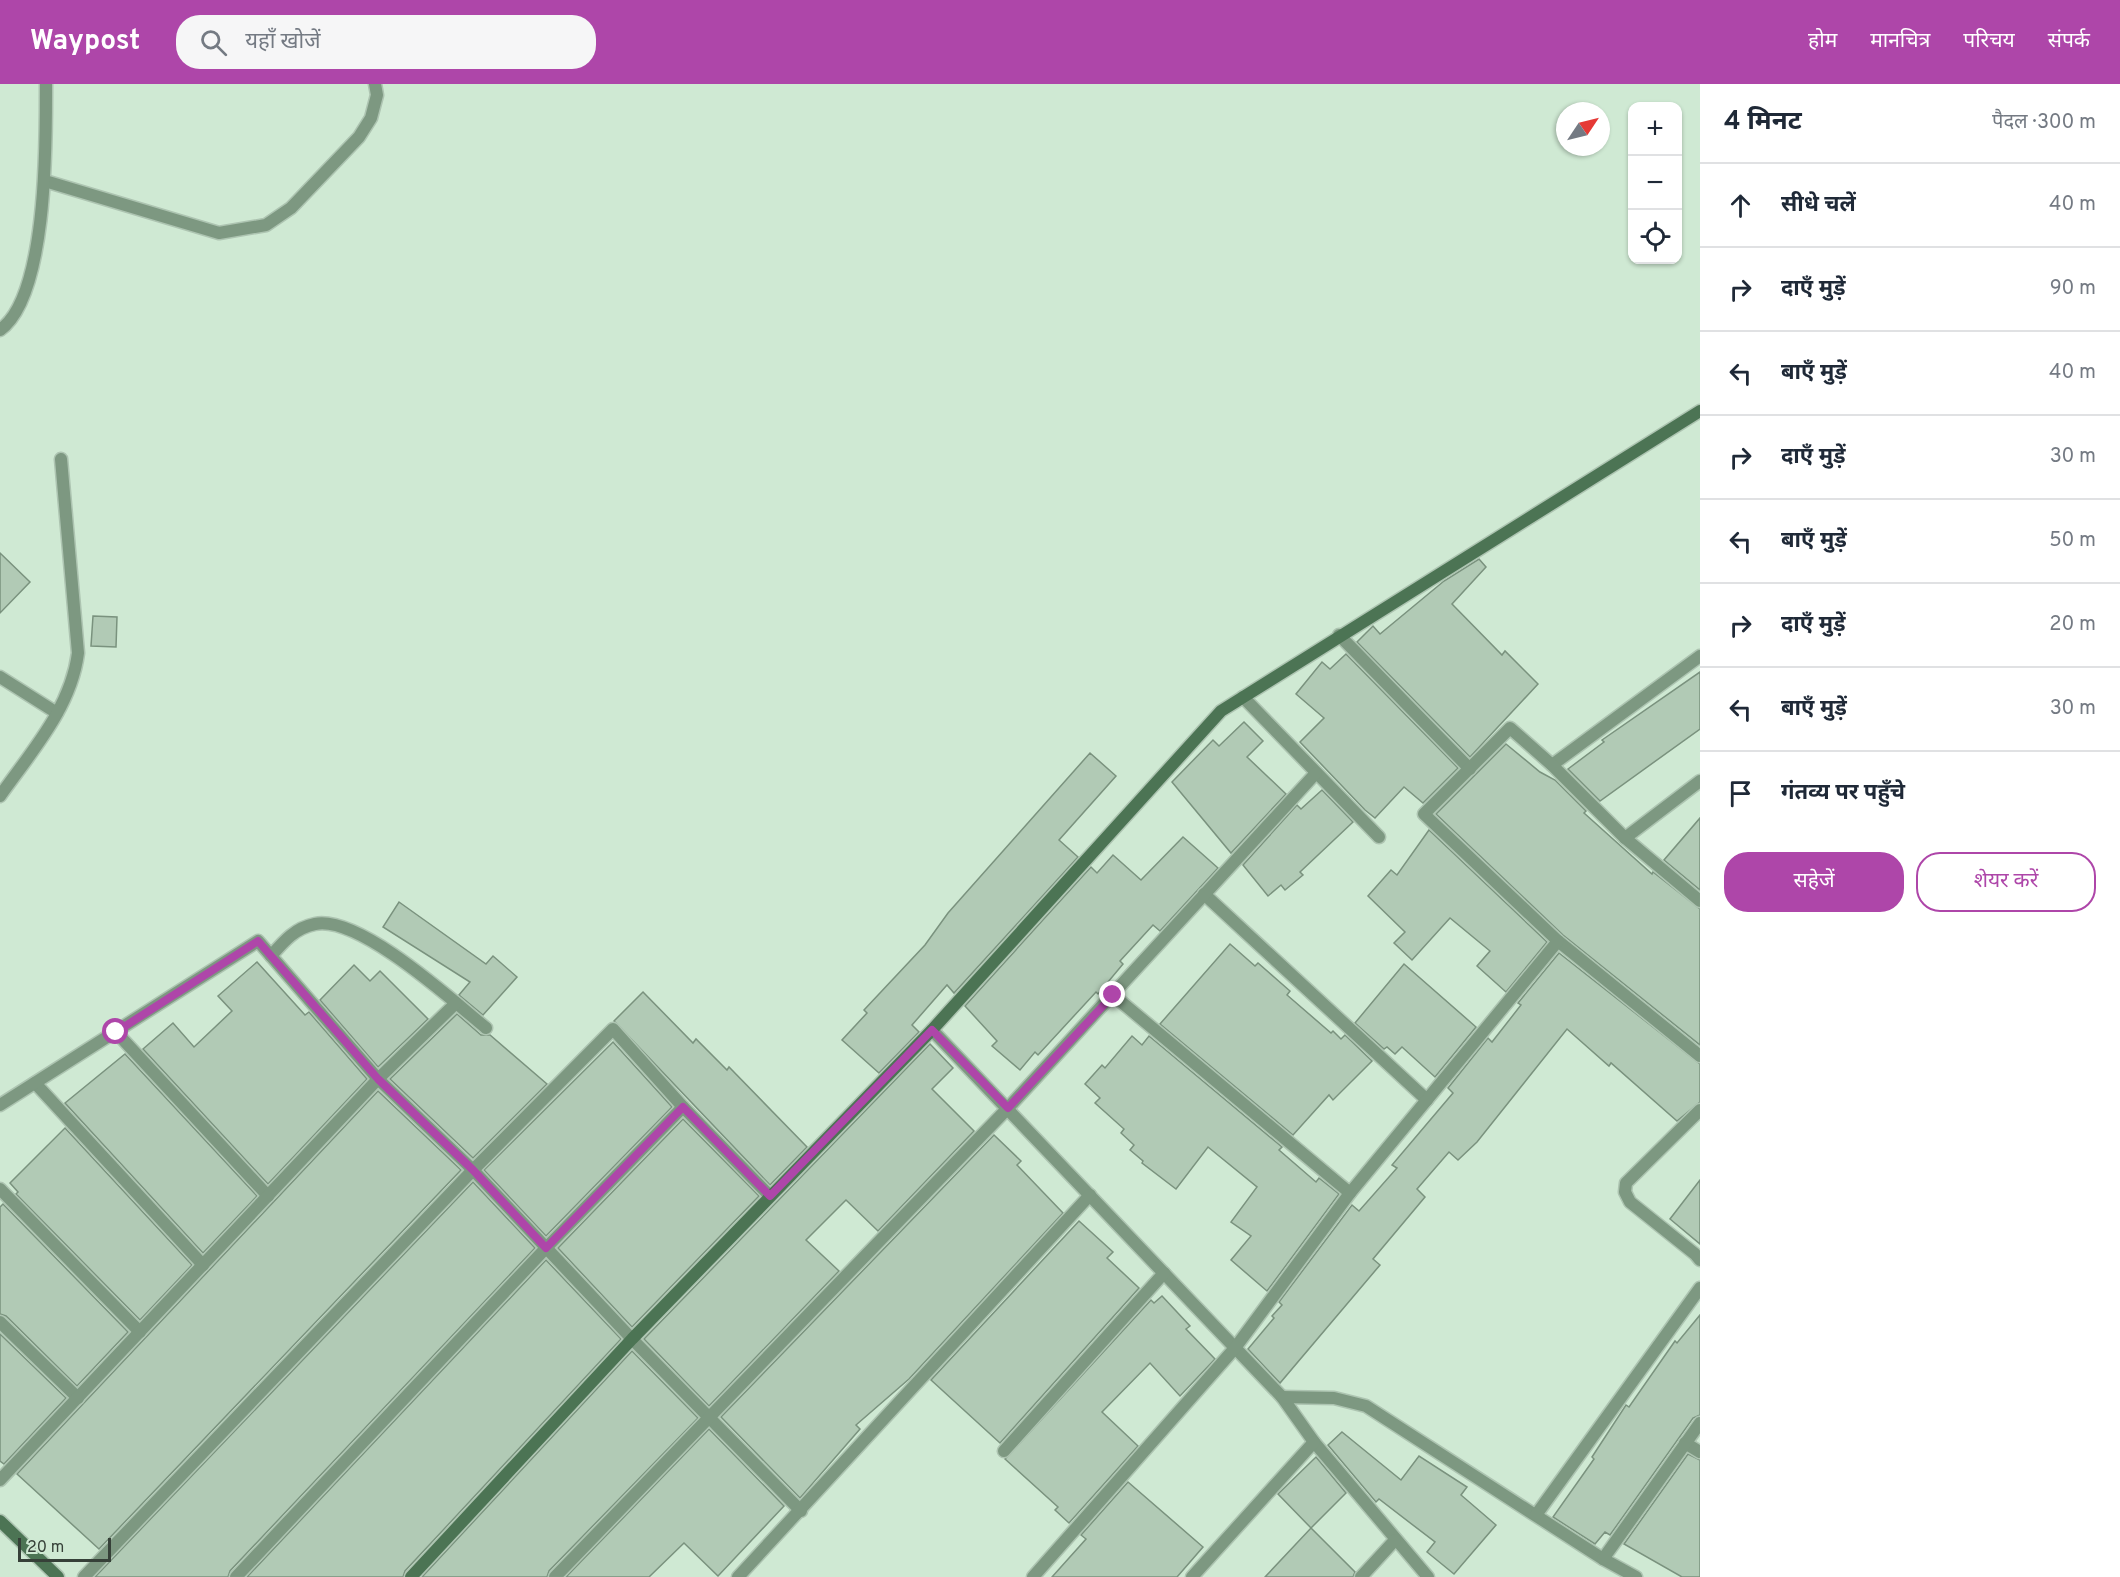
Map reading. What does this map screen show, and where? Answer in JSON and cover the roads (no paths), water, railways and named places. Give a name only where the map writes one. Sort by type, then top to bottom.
[{"type":"street","points":[[0,330],[9,324],[30,278],[45,181],[46,84]]},
{"type":"street","points":[[45,181],[219,233],[266,225],[291,208],[359,137],[371,118],[377,95],[375,84]]},
{"type":"street","points":[[411,1577],[770,1196],[932,1030],[1221,711],[1700,411]]},
{"type":"street","points":[[0,796],[57,712],[75,678],[78,653],[61,459]]},
{"type":"street","points":[[1339,636],[1470,769]]},
{"type":"street","points":[[1552,765],[1700,656]]},
{"type":"street","points":[[0,676],[57,712]]},
{"type":"street","points":[[1243,697],[1379,837]]},
{"type":"street","points":[[1700,902],[1625,838],[1552,765],[1510,729],[1424,814],[1558,941],[1700,1056]]},
{"type":"street","points":[[555,1577],[708,1416],[1008,1108],[1316,773]]},
{"type":"street","points":[[1625,838],[1700,781]]},
{"type":"street","points":[[1204,894],[1427,1100]]},
{"type":"street","points":[[271,956],[290,935],[302,928],[317,923],[334,924],[369,938],[486,1028]]},
{"type":"street","points":[[0,1105],[258,941],[378,1079],[473,1170],[633,1340],[801,1511]]},
{"type":"street","points":[[1033,1577],[1235,1348],[1350,1193],[1558,941]]},
{"type":"street","points":[[1113,995],[1350,1193]]},
{"type":"street","points":[[0,1480],[378,1079],[456,1003]]},
{"type":"street","points":[[84,1577],[473,1170],[613,1029],[683,1107],[770,1196]]},
{"type":"street","points":[[932,1030],[1282,1397],[1314,1442],[1428,1577]]},
{"type":"street","points":[[116,1032],[268,1196]]},
{"type":"street","points":[[35,1083],[203,1264]]},
{"type":"street","points":[[236,1577],[546,1248],[683,1107]]},
{"type":"street","points":[[1700,1110],[1626,1183],[1625,1192],[1629,1202],[1700,1260]]},
{"type":"street","points":[[0,1189],[140,1332]]},
{"type":"street","points":[[738,1577],[1090,1196]]},
{"type":"street","points":[[1004,1451],[1164,1273]]},
{"type":"street","points":[[1536,1515],[1700,1288]]},
{"type":"street","points":[[0,1322],[78,1398]]},
{"type":"street","points":[[1282,1397],[1335,1398],[1366,1406],[1603,1559],[1636,1577]]},
{"type":"street","points":[[1603,1559],[1700,1424]]},
{"type":"street","points":[[1192,1577],[1314,1442]]},
{"type":"street","points":[[1685,1443],[1700,1452]]},
{"type":"street","points":[[0,1521],[58,1577]]},
{"type":"street","points":[[1361,1577],[1395,1540]]}]
